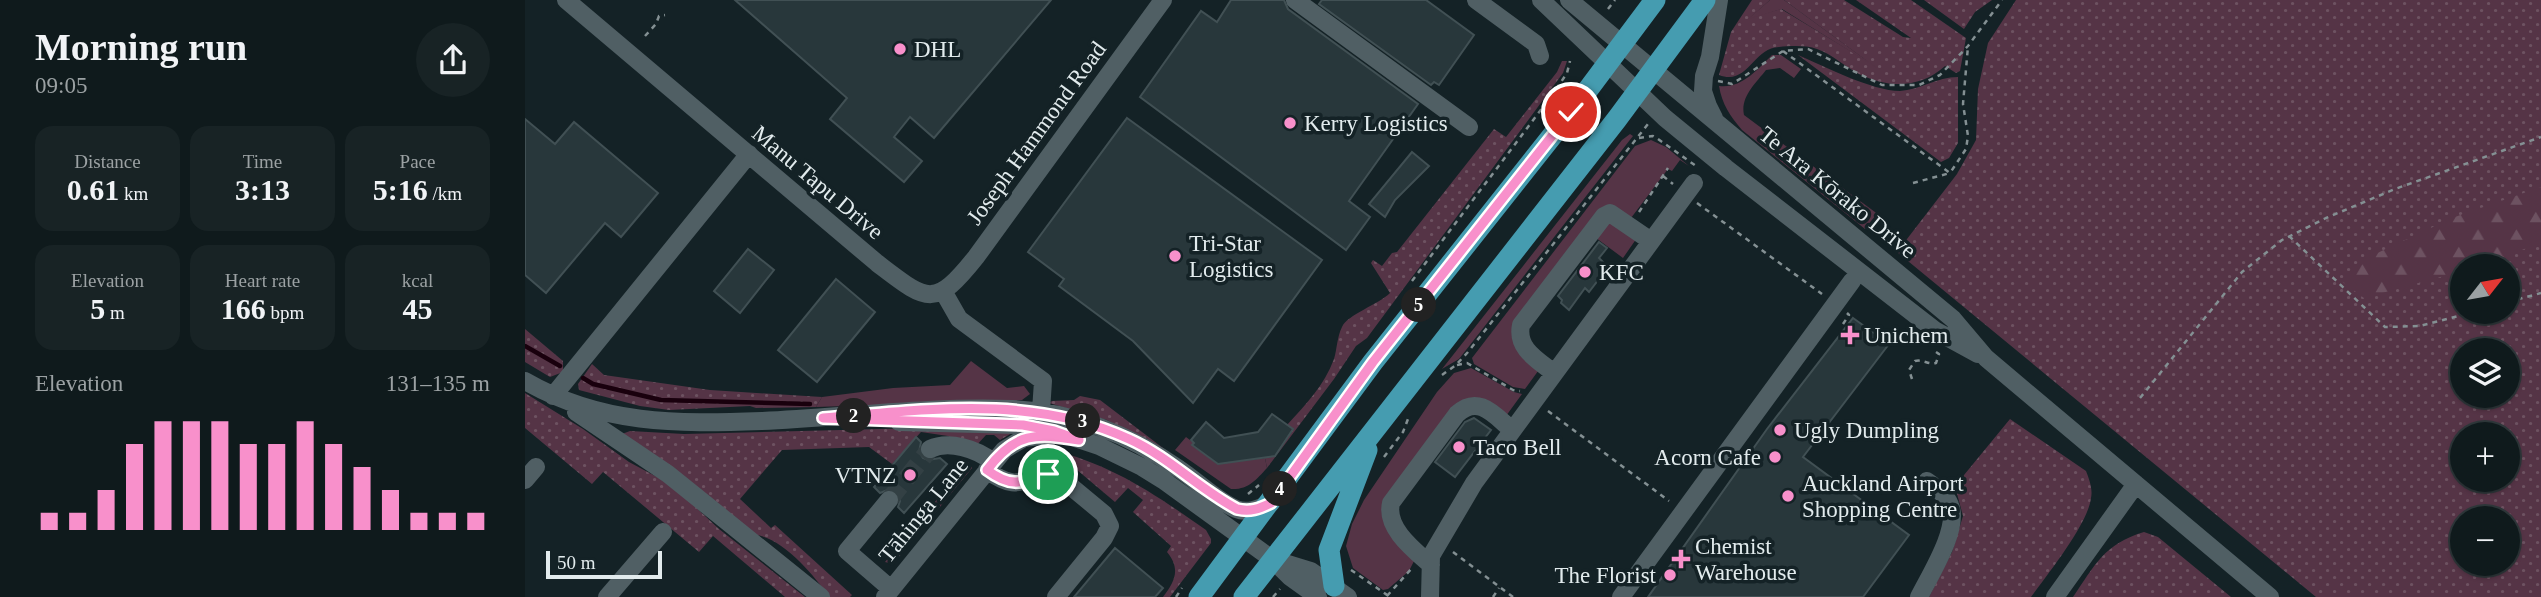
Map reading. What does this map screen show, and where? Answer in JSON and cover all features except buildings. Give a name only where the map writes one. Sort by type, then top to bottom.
[{"type":"main road","points":[[1199,597],[1373,362],[1608,64],[1655,0]]},
{"type":"main road","points":[[1244,597],[1705,0]]},
{"type":"main road","points":[[1333,593],[1329,550],[1375,429]]},
{"type":"street","name":"Manu Tapu Drive","points":[[566,0],[908,287],[923,293],[943,291]]},
{"type":"street","name":"Joseph Hammond Road","points":[[943,291],[956,281],[976,257],[1164,0]]},
{"type":"street","points":[[1295,0],[1469,127]]},
{"type":"street","points":[[1476,0],[1536,44],[1540,56]]},
{"type":"street","points":[[1541,0],[1608,64]]},
{"type":"street","points":[[1569,0],[1622,44]]},
{"type":"street","points":[[1719,0],[1703,91],[1720,127]]},
{"type":"street","name":"Te Ara Kōrako Drive","points":[[1622,44],[1953,319],[1986,358],[2270,597]]},
{"type":"street","name":"Te Ara Kōrako Drive","points":[[1608,64],[1665,118],[1726,168],[1936,331],[1986,358]]},
{"type":"street","points":[[553,396],[749,154]]},
{"type":"street","points":[[1430,597],[1431,556],[1474,483],[1689,189]]},
{"type":"street","points":[[1554,373],[1529,353],[1522,343],[1521,325],[1604,216],[1610,214],[1621,219],[1651,241]]},
{"type":"street","points":[[1621,597],[1852,281]]},
{"type":"street","points":[[943,291],[959,318],[1043,381],[1041,411]]},
{"type":"street","points":[[525,381],[553,396],[667,474],[821,597]]},
{"type":"street","points":[[553,396],[600,413],[638,420],[708,423],[941,410],[1041,411],[1082,421],[1130,439],[1169,461],[1237,509],[1253,510],[1271,503]]},
{"type":"street","points":[[1431,565],[1392,524],[1389,512],[1391,503],[1457,414],[1466,406],[1479,405],[1512,430]]},
{"type":"street","points":[[823,418],[1023,425],[1047,429],[1142,467],[1272,559],[1311,571],[1333,593]]},
{"type":"street","name":"Tāhinga Lane","points":[[888,593],[1007,447],[1024,438],[1049,435],[1079,440]]},
{"type":"street","points":[[930,449],[948,445],[982,453],[1000,480],[1013,483],[1048,474],[1057,475],[1104,514],[1110,526],[1104,538],[1056,597]]},
{"type":"street","points":[[1919,597],[1949,533],[1953,518],[1949,501],[1927,481]]},
{"type":"street","points":[[2055,597],[2136,484]]},
{"type":"street","points":[[888,499],[847,551],[888,593]]},
{"type":"street","points":[[607,597],[663,532]]},
{"type":"path","points":[[1608,9],[1615,0]]},
{"type":"path","points":[[1717,80],[1732,84],[1783,51],[1808,49],[1882,85],[1919,85],[1940,75],[1968,46],[2002,0]]},
{"type":"path","points":[[645,36],[656,24],[659,16],[665,15]]},
{"type":"path","points":[[1913,183],[1950,173],[1966,149],[1968,136],[1963,104],[1968,46]]},
{"type":"path","points":[[1783,51],[1950,173]]},
{"type":"path","points":[[1555,91],[1567,73],[1570,61]]},
{"type":"path","points":[[1437,379],[1456,365],[1640,135]]},
{"type":"path","points":[[2140,398],[2242,272],[2289,236],[2395,189],[2541,137]]},
{"type":"path","points":[[1663,177],[1689,189],[1836,303]]},
{"type":"path","points":[[2289,236],[2385,327],[2420,326],[2450,318]]},
{"type":"path","points":[[2520,299],[2541,293]]},
{"type":"path","points":[[1456,365],[1467,363],[1474,366],[1534,400],[1683,511]]},
{"type":"path","points":[[1439,542],[1513,597]]},
{"type":"path","points":[[1350,569],[1389,597]]},
{"type":"path","points":[[1493,597],[1500,587]]},
{"type":"green space","points":[[1752,0],[1770,0],[1751,17],[1781,9],[1867,61],[1784,0],[1844,0],[1903,37],[1911,38],[1856,0],[1911,0],[1966,38],[1960,71],[1956,73],[1945,66],[1926,79],[1893,84],[1859,74],[1817,49],[1793,46],[1770,49],[1737,75],[1719,75],[1731,32]]},
{"type":"green space","points":[[1770,0],[1784,0],[1877,68],[1782,9],[1748,19]]},
{"type":"green space","points":[[1924,0],[1992,0],[1975,12],[1964,29]]},
{"type":"green space","points":[[2016,0],[2541,0],[2541,597],[2316,597],[1897,252],[1957,174],[1976,140],[1978,89],[1988,43]]},
{"type":"green space","points":[[1772,55],[1781,55],[1801,69],[1794,78],[1780,68],[1766,70],[1744,102],[1744,115],[1879,215],[1881,222],[1873,229],[1865,229],[1742,130],[1727,110],[1719,86],[1734,85],[1741,81]]},
{"type":"green space","points":[[1798,55],[1848,77],[1889,90],[1907,90],[1958,77],[1958,143],[1949,158],[1941,162]]},
{"type":"green space","points":[[1562,61],[1567,61],[1563,73],[1367,338],[1356,346],[1334,379],[1267,468],[1265,458],[1276,456],[1292,430],[1287,425],[1325,378],[1345,322],[1390,293],[1371,263],[1373,260],[1382,266],[1392,253],[1397,252],[1494,129],[1506,137],[1557,72]]},
{"type":"green space","points":[[1630,134],[1633,136],[1459,359],[1442,369],[1622,140]]},
{"type":"green space","points":[[1651,140],[1666,147],[1689,166],[1680,160],[1672,171],[1668,169],[1631,218],[1618,209],[1517,323],[1541,367],[1525,389],[1513,387],[1474,364],[1472,358],[1635,146]]},
{"type":"green space","points":[[2541,187],[2541,243],[2510,254],[2450,254],[2450,274],[2364,298],[2341,281],[2371,256],[2452,218]]},
{"type":"green space","points":[[1606,219],[1639,235],[1623,258],[1592,235]]},
{"type":"green space","points":[[525,329],[563,361],[563,372],[550,377],[525,362]]},
{"type":"green space","points":[[971,361],[1007,388],[1024,386],[1030,394],[1022,400],[816,407],[822,397],[893,388],[950,385]]},
{"type":"green space","points":[[592,364],[604,375],[710,390],[822,397],[816,407],[750,406],[669,410],[640,406],[579,390],[578,384]]},
{"type":"green space","points":[[1471,368],[1522,394],[1506,416],[1476,399],[1386,506],[1416,557],[1409,571],[1388,589],[1383,590],[1353,568],[1346,546],[1352,524],[1364,500],[1437,392],[1454,373]]},
{"type":"green space","points":[[525,393],[629,462],[672,485],[719,529],[805,597],[785,597],[713,536],[699,552],[603,472],[592,484],[525,428]]},
{"type":"green space","points":[[1080,396],[1100,400],[1167,451],[1107,420],[1049,403],[1074,400]]},
{"type":"green space","points":[[2010,419],[2086,471],[2091,495],[2083,521],[2031,597],[1929,597],[1952,552],[1963,516],[1955,486]]},
{"type":"green space","points":[[920,428],[1012,433],[1000,440],[994,435],[986,435],[974,448],[948,436],[921,432],[892,464],[869,447],[782,450],[740,499],[771,528],[775,525],[852,595],[850,597],[830,597],[788,551],[757,535],[622,434],[630,431],[684,434]]},
{"type":"green space","points":[[1186,437],[1194,443],[1194,447],[1218,464],[1265,458],[1267,468],[1247,486],[1231,489],[1175,450]]},
{"type":"green space","points":[[1049,449],[1113,472],[1150,492],[1206,530],[1211,543],[1170,597],[1163,597],[1175,575],[1174,564],[1167,552],[1171,546],[1133,512],[1143,500],[1128,488],[1115,502],[1070,464],[1031,450]]},
{"type":"green space","points":[[968,462],[972,468],[893,564],[885,562]]},
{"type":"green space","points":[[2144,532],[2158,537],[2231,597],[2073,597],[2110,549]]},
{"type":"waterway","points":[[525,346],[560,366]]},
{"type":"waterway","points":[[583,378],[593,384],[661,400],[810,404]]},
{"type":"tunnel","points":[[889,500],[930,449]]},
{"type":"place","name":"DHL","points":[[900,49]]},
{"type":"place","name":"Kerry Logistics","points":[[1290,123]]},
{"type":"place","name":"Tri-Star Logistics","points":[[1175,256]]},
{"type":"place","name":"KFC","points":[[1585,272]]},
{"type":"place","name":"Unichem","points":[[1850,335]]},
{"type":"place","name":"Ugly Dumpling","points":[[1780,430]]},
{"type":"place","name":"Taco Bell","points":[[1459,447]]},
{"type":"place","name":"Acorn Cafe","points":[[1775,457]]},
{"type":"place","name":"VTNZ","points":[[910,475]]},
{"type":"place","name":"Auckland Airport Shopping Centre","points":[[1788,496]]},
{"type":"place","name":"Chemist Warehouse","points":[[1681,559]]},
{"type":"place","name":"The Florist","points":[[1670,575]]},
{"type":"route","points":[[1048,474],[1013,483],[1000,480],[987,470],[1007,447],[1024,438],[1049,435],[1079,440],[1041,427],[1023,425],[823,418],[918,411],[1041,411],[1082,421],[1130,439],[1150,449],[1232,507],[1248,511],[1259,509],[1271,503],[1373,362],[1571,112]]}]
